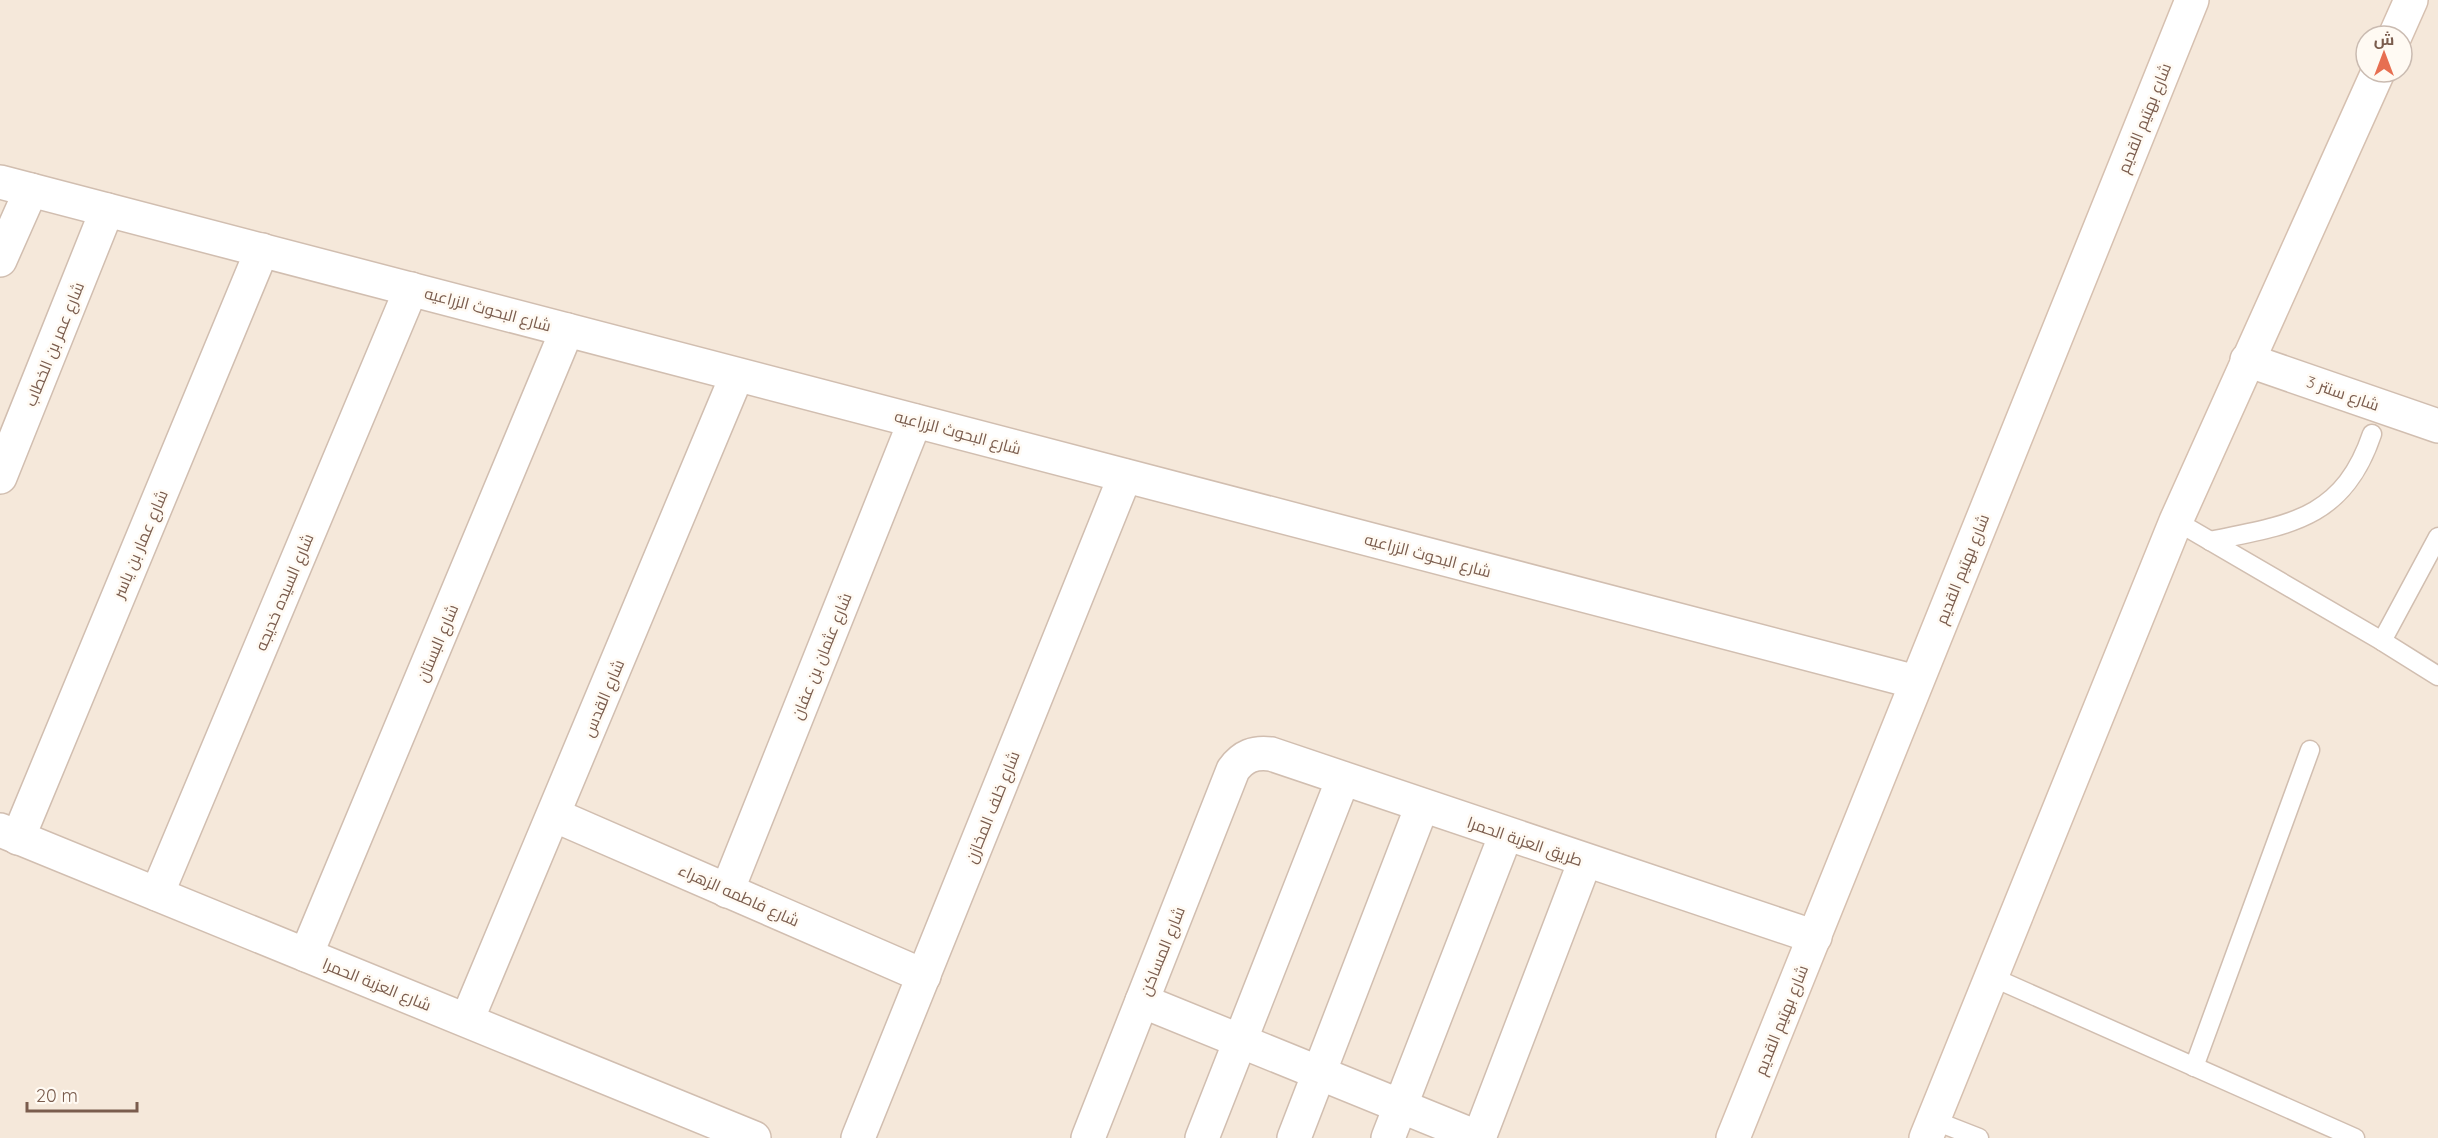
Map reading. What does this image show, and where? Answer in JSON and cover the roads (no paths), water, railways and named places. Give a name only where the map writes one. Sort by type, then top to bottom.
[{"type":"street","name":"شارع بهتيم القديم","points":[[1733,1138],[2192,0]]},
{"type":"street","points":[[2400,24],[2411,0]]},
{"type":"street","points":[[1929,1129],[2176,521],[2373,84]]},
{"type":"street","name":"شارع البحوث الزراعيه","points":[[15,186],[1916,682]]},
{"type":"street","points":[[0,260],[15,186]]},
{"type":"street","name":"شارع عمر بن الخطاب","points":[[0,477],[107,210]]},
{"type":"street","name":"شارع عمار بن ياسر","points":[[9,834],[262,250]]},
{"type":"street","name":"شارع السيده خديجه","points":[[157,894],[411,290]]},
{"type":"street","name":"شارع البستان","points":[[306,955],[567,330]]},
{"type":"street","name":"شارع سنتر 3","points":[[2247,360],[2438,426]]},
{"type":"street","name":"شارع القدس","points":[[467,1020],[737,375]]},
{"type":"street","name":"شارع عثمان بن عفان","points":[[727,891],[915,421]]},
{"type":"street","name":"شارع خلف المخازن","points":[[858,1138],[1125,476]]},
{"type":"street","name":"طريق العزبة الحمرا","points":[[1237,764],[1247,756],[1258,753],[1271,754],[1815,937]]},
{"type":"street","name":"شارع المساكن","points":[[1088,1138],[1237,764]]},
{"type":"street","points":[[1202,1138],[1342,779]]},
{"type":"street","points":[[1294,1138],[1422,806]]},
{"type":"street","name":"شارع فاطمه الزهراء","points":[[554,815],[924,976]]},
{"type":"street","name":"شارع العزبة الحمرا","points":[[9,834],[754,1138]]},
{"type":"street","points":[[1388,1138],[1506,834]]},
{"type":"street","points":[[1142,1001],[1479,1138],[1585,861]]},
{"type":"lane","points":[[2210,541],[2277,527],[2302,519],[2323,506],[2356,473],[2372,434]]},
{"type":"lane","points":[[2176,521],[2438,676]]},
{"type":"lane","points":[[2382,641],[2438,537]]},
{"type":"lane","points":[[2194,1067],[2310,750]]},
{"type":"lane","points":[[1992,977],[2355,1138]]},
{"type":"lane","points":[[1929,1129],[1979,1138]]}]
